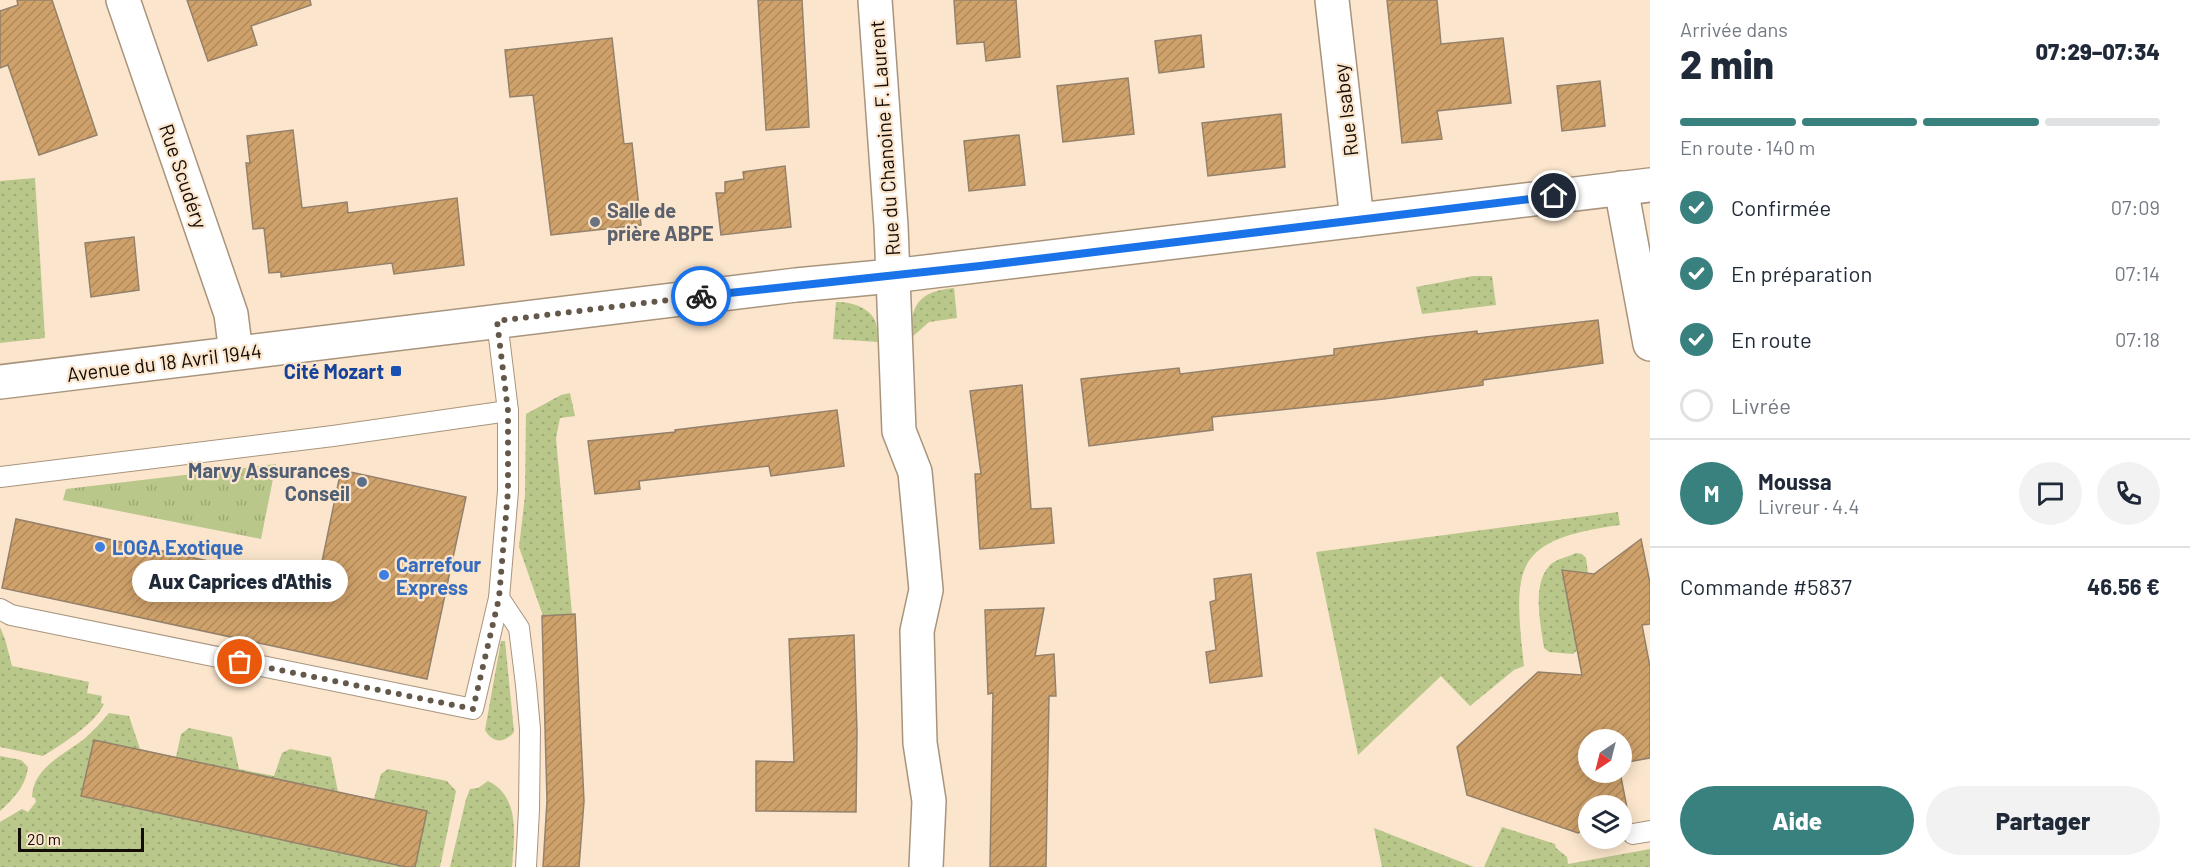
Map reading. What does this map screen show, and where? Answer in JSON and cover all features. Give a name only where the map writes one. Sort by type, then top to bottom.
[{"type":"street","name":"Rue Scudéry","points":[[123,0],[231,314],[236,353]]},
{"type":"street","name":"Rue du Chanoine F. Laurent","points":[[875,0],[891,217],[899,431],[915,472],[926,590],[917,631],[920,743],[929,801],[926,867]]},
{"type":"street","name":"Rue Isabey","points":[[1332,0],[1358,220]]},
{"type":"street","name":"Avenue du 18 Avril 1944","points":[[0,382],[796,285],[892,276],[1636,187]]},
{"type":"street","points":[[1636,187],[1650,344]]},
{"type":"lane","points":[[0,609],[10,615],[473,709],[499,598],[508,491],[508,411],[497,321]]},
{"type":"lane","points":[[0,477],[326,437],[508,411]]},
{"type":"lane","points":[[499,598],[519,628],[526,685],[530,729],[526,867]]},
{"type":"green space","points":[[35,178],[45,338],[0,343],[0,181]]},
{"type":"green space","points":[[1473,276],[1492,276],[1496,305],[1422,314],[1416,287]]},
{"type":"green space","points":[[954,288],[957,318],[929,322],[911,338],[912,317],[919,302],[932,292]]},
{"type":"green space","points":[[836,302],[856,305],[870,313],[876,323],[878,342],[833,339]]},
{"type":"green space","points":[[570,393],[575,416],[560,418],[556,438],[572,614],[543,616],[519,547],[525,496],[526,414],[561,395]]},
{"type":"green space","points":[[276,464],[261,539],[63,500],[66,489]]},
{"type":"green space","points":[[1618,512],[1620,525],[1584,531],[1558,539],[1539,550],[1527,564],[1521,581],[1519,604],[1524,666],[1514,670],[1470,706],[1441,676],[1358,755],[1316,552]]},
{"type":"green space","points":[[1576,553],[1586,558],[1588,573],[1562,571],[1575,637],[1584,644],[1573,654],[1549,652],[1544,648],[1540,616],[1541,583],[1550,565]]},
{"type":"green space","points":[[0,627],[12,666],[89,682],[87,693],[102,696],[101,703],[104,704],[93,719],[43,756],[0,747]]},
{"type":"green space","points":[[501,641],[505,641],[514,732],[503,740],[495,740],[485,730]]},
{"type":"green space","points":[[109,713],[129,716],[140,749],[176,757],[181,734],[189,728],[232,737],[239,769],[274,776],[282,753],[290,749],[331,757],[338,792],[374,799],[381,774],[388,769],[447,781],[456,791],[440,867],[0,867],[0,822],[22,809],[28,812],[36,802],[32,797],[34,787],[43,770],[83,740]]},
{"type":"green space","points":[[0,756],[21,760],[28,767],[22,786],[0,811]]},
{"type":"green space","points":[[488,781],[499,788],[511,807],[514,831],[512,867],[450,867],[470,789],[478,788]]},
{"type":"green space","points":[[1502,827],[1555,844],[1556,848],[1567,857],[1568,864],[1650,849],[1650,867],[1484,867]]},
{"type":"green space","points":[[1374,828],[1474,867],[1382,867]]},
{"type":"building","points":[[17,0],[52,0],[97,135],[39,155],[8,65],[0,68],[0,11],[18,5]]},
{"type":"building","points":[[187,0],[310,0],[311,5],[251,26],[257,45],[208,61]]},
{"type":"building","points":[[758,0],[802,0],[809,127],[766,130]]},
{"type":"building","points":[[954,0],[1016,0],[1020,57],[986,61],[984,42],[957,44]]},
{"type":"building","points":[[1387,0],[1437,0],[1441,44],[1503,38],[1511,103],[1437,111],[1442,139],[1402,143]]},
{"type":"building","points":[[1201,35],[1204,67],[1159,73],[1155,41]]},
{"type":"building","points":[[612,38],[624,144],[632,143],[641,225],[551,235],[533,95],[510,97],[505,50]]},
{"type":"building","points":[[1128,78],[1134,134],[1063,142],[1057,86]]},
{"type":"building","points":[[1600,81],[1605,126],[1562,131],[1557,86]]},
{"type":"building","points":[[1281,114],[1285,167],[1208,176],[1202,123]]},
{"type":"building","points":[[293,130],[302,208],[347,202],[348,213],[457,198],[464,265],[394,274],[392,263],[281,277],[281,272],[269,273],[264,228],[253,229],[246,163],[250,163],[247,136]]},
{"type":"building","points":[[1019,135],[1025,185],[969,191],[964,141]]},
{"type":"building","points":[[785,166],[791,227],[721,235],[716,193],[725,193],[725,182],[744,179],[743,172]]},
{"type":"building","points":[[134,237],[139,290],[91,297],[85,243]]},
{"type":"building","points":[[1598,320],[1603,363],[1483,380],[1483,385],[1384,399],[1212,417],[1213,430],[1089,446],[1081,379],[1179,368],[1180,374],[1334,355],[1334,349],[1426,337],[1477,331],[1477,334]]},
{"type":"building","points":[[1022,385],[1031,509],[1051,508],[1054,543],[980,549],[975,474],[981,474],[970,391]]},
{"type":"building","points":[[837,410],[844,466],[771,476],[769,466],[639,481],[640,489],[595,494],[588,441],[675,432],[675,430]]},
{"type":"building","points":[[341,470],[466,497],[427,679],[2,588],[16,519],[222,564],[318,581]]},
{"type":"building","points":[[1641,539],[1650,583],[1650,624],[1642,625],[1650,667],[1650,758],[1632,761],[1632,729],[1578,729],[1578,783],[1622,783],[1624,795],[1578,795],[1578,833],[1467,795],[1457,747],[1538,672],[1582,675],[1562,570],[1594,574]]},
{"type":"building","points":[[1251,574],[1262,676],[1210,683],[1206,652],[1216,650],[1210,602],[1216,600],[1214,579]]},
{"type":"building","points":[[1044,608],[1035,656],[1054,654],[1056,696],[1049,696],[1046,867],[990,867],[993,693],[988,694],[985,610]]},
{"type":"building","points":[[575,614],[584,801],[579,867],[543,867],[547,801],[542,616]]},
{"type":"building","points":[[854,635],[857,732],[856,812],[756,811],[756,761],[794,762],[789,639]]},
{"type":"building","points":[[94,740],[427,811],[415,867],[406,867],[81,796]]},
{"type":"way so far","points":[[240,662],[473,709],[499,598],[508,491],[508,411],[497,321],[701,296]]},
{"type":"place","name":"Salle de prière ABPE","points":[[595,222]]},
{"type":"place","name":"Cité Mozart","points":[[396,371]]},
{"type":"place","name":"Marvy Assurances Conseil","points":[[362,482]]},
{"type":"place","name":"LOGA Exotique","points":[[100,547]]},
{"type":"place","name":"Carrefour Express","points":[[384,575]]},
{"type":"place","name":"Aux Caprices d'Athis","points":[[240,662]]},
{"type":"route","points":[[701,296],[980,266],[1554,196]]}]
